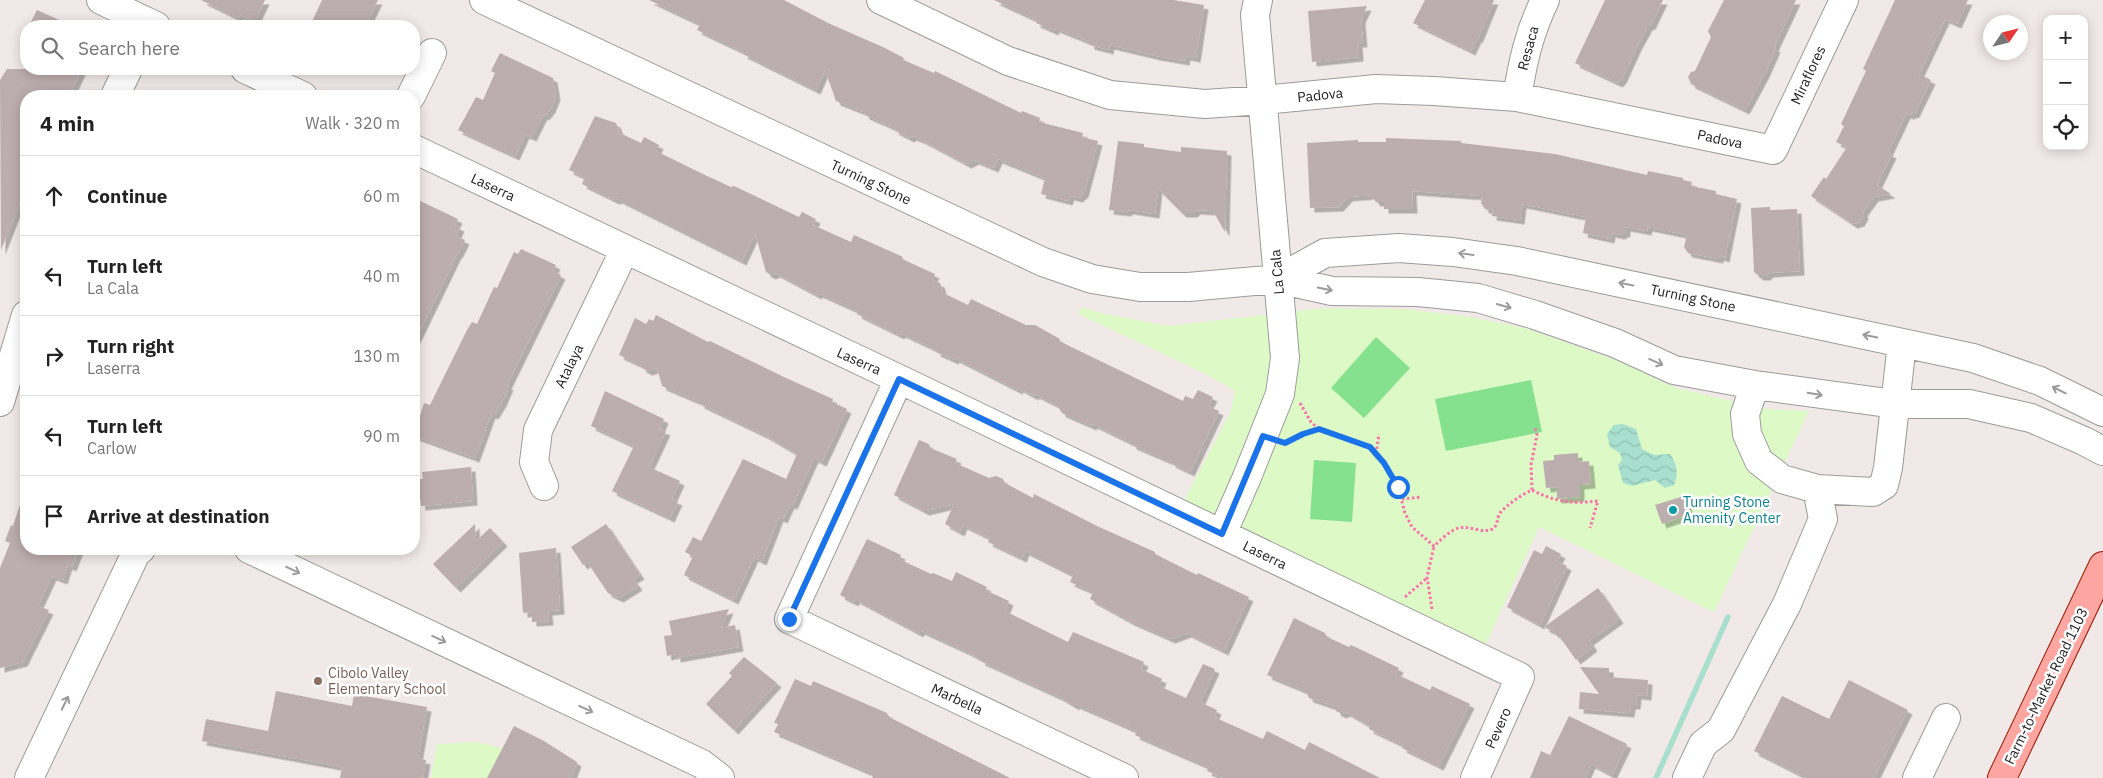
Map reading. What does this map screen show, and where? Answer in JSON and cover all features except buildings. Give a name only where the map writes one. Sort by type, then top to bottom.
[{"type":"main road","name":"Farm-to-Market Road 1103","points":[[2002,778],[2103,566]]},
{"type":"street","points":[[101,0],[141,20]]},
{"type":"street","name":"Turning Stone","points":[[484,0],[1051,265],[1092,280],[1140,287],[1188,287],[1278,279],[1332,291],[1418,292],[1478,298],[1535,315],[1615,343],[1674,370],[1754,385],[1895,404],[1969,404],[2031,418],[2103,451]]},
{"type":"street","name":"Padova","points":[[881,0],[1008,61],[1110,95],[1205,104],[1376,89],[1517,97],[1773,150]]},
{"type":"street","name":"La Cala","points":[[1222,534],[1280,394],[1285,358],[1255,15],[1258,0]]},
{"type":"street","name":"Resaca","points":[[1517,97],[1533,25],[1545,0]]},
{"type":"street","name":"Miraflores","points":[[1773,150],[1844,0]]},
{"type":"street","points":[[414,90],[432,53]]},
{"type":"street","points":[[119,90],[125,75]]},
{"type":"street","points":[[258,75],[290,90]]},
{"type":"street","name":"Laserra","points":[[420,152],[1520,677]]},
{"type":"street","name":"Turning Stone","points":[[1278,279],[1325,253],[1399,248],[1453,252],[1517,261],[1973,358],[2040,381],[2103,412]]},
{"type":"street","name":"Atalaya","points":[[544,486],[534,462],[538,430],[625,249]]},
{"type":"street","points":[[0,402],[20,335]]},
{"type":"street","points":[[1754,385],[1745,414],[1747,434],[1759,461],[1782,479],[1817,489],[1873,492],[1884,485],[1888,468],[1902,343]]},
{"type":"street","name":"Marbella","points":[[899,379],[789,619],[1124,778]]},
{"type":"street","points":[[1687,778],[1704,744],[1721,730],[1787,604],[1823,519],[1817,489]]},
{"type":"street","points":[[29,778],[136,555]]},
{"type":"street","points":[[262,555],[702,764],[720,778]]},
{"type":"street","name":"Pevero","points":[[1475,778],[1520,677]]},
{"type":"street","points":[[1918,778],[1946,718]]},
{"type":"path","points":[[1280,394],[1297,399],[1311,422],[1319,429],[1370,447],[1398,487],[1412,527],[1434,546]]},
{"type":"path","points":[[1532,490],[1531,466],[1537,435],[1535,428]]},
{"type":"path","points":[[1263,436],[1285,443],[1319,429]]},
{"type":"path","points":[[1376,454],[1379,434]]},
{"type":"path","points":[[1532,490],[1546,498],[1562,502],[1598,501],[1590,528]]},
{"type":"path","points":[[1427,633],[1434,616],[1427,578],[1434,546],[1444,536],[1460,527],[1480,530],[1493,529],[1496,526],[1498,515],[1524,493],[1532,490]]},
{"type":"path","points":[[1402,499],[1422,497]]},
{"type":"shaded area","points":[[1081,307],[1101,313],[1168,326],[1324,308],[1405,309],[1471,317],[1528,329],[1618,361],[1676,388],[1766,409],[1809,411],[1714,612],[1539,527],[1486,644],[1183,502],[1230,413],[1235,391],[1206,374],[1078,314]]},
{"type":"shaded area","points":[[476,742],[503,748],[488,778],[431,778],[437,744]]},
{"type":"green space","points":[[1376,337],[1410,368],[1364,418],[1331,388]]},
{"type":"green space","points":[[1531,380],[1542,432],[1446,451],[1435,399]]},
{"type":"green space","points":[[1314,460],[1356,463],[1352,522],[1310,519]]},
{"type":"water","points":[[1623,424],[1636,429],[1642,449],[1654,455],[1670,454],[1676,469],[1674,485],[1665,488],[1655,480],[1632,486],[1623,483],[1618,465],[1622,460],[1620,453],[1610,447],[1607,434],[1614,425]]},
{"type":"waterway","points":[[1656,778],[1728,617]]},
{"type":"place","name":"Turning Stone Amenity Center","points":[[1673,510]]},
{"type":"place","name":"Cibolo Valley Elementary School","points":[[318,681]]},
{"type":"route","points":[[789,619],[899,379],[1222,534],[1263,436],[1285,443],[1319,429],[1370,447],[1384,463],[1398,487]]}]
